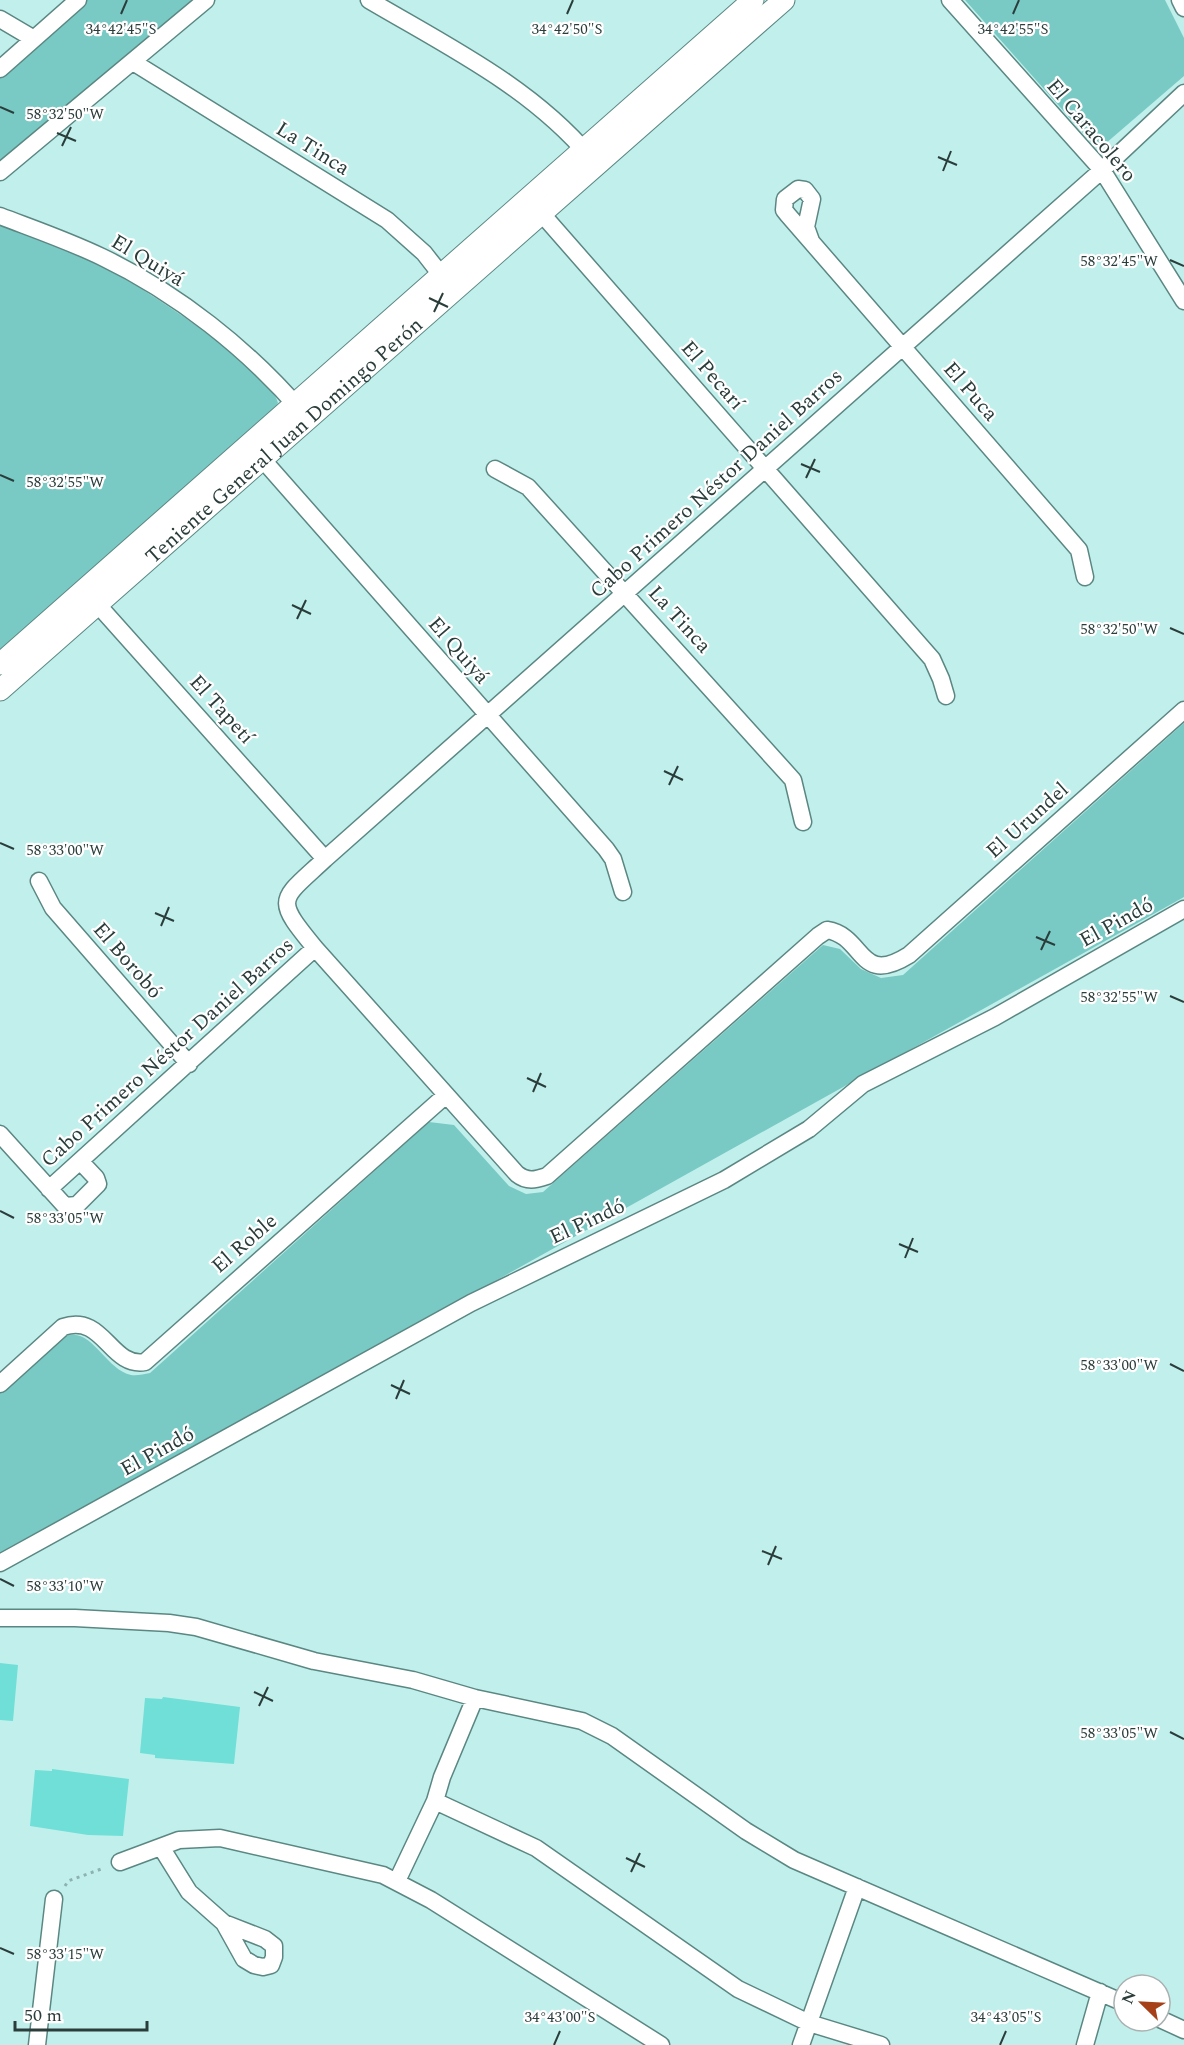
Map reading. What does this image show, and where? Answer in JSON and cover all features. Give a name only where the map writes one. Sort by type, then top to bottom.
[{"type":"main road","name":"Teniente General Juan Domingo Perón","points":[[0,690],[92,597],[536,206],[752,6],[784,0]]},
{"type":"main road","name":"Teniente General Juan Domingo Perón","points":[[0,664],[92,597]]},
{"type":"street","points":[[0,69],[78,0]]},
{"type":"street","points":[[0,172],[206,0]]},
{"type":"street","points":[[369,0],[510,85],[537,104],[590,157]]},
{"type":"street","name":"El Caracolero","points":[[950,0],[1102,170],[1184,301]]},
{"type":"street","points":[[1180,0],[1184,8]]},
{"type":"street","points":[[0,19],[34,39]]},
{"type":"street","name":"La Tinca","points":[[133,62],[387,220],[424,253],[448,283]]},
{"type":"street","name":"Cabo Primero Néstor Daniel Barros","points":[[49,1189],[315,948],[286,910],[286,900],[291,890],[766,470],[1102,170],[1184,93]]},
{"type":"street","name":"El Pecarí","points":[[536,206],[932,659],[942,679],[945,696]]},
{"type":"street","name":"El Quiyá","points":[[0,216],[73,244],[137,275],[236,345],[259,365],[302,412]]},
{"type":"street","name":"El Puca","points":[[811,241],[1079,550],[1085,577]]},
{"type":"street","name":"El Quiyá","points":[[256,452],[606,849],[613,859],[623,892]]},
{"type":"street","name":"La Tinca","points":[[495,469],[528,487],[627,593],[793,780],[803,822]]},
{"type":"street","name":"El Tapetí","points":[[92,597],[326,859]]},
{"type":"street","name":"El Urundel","points":[[446,1095],[524,1179],[534,1180],[547,1176],[827,930],[841,934],[865,960],[876,965],[887,966],[898,962],[1184,710]]},
{"type":"street","name":"El Borobó","points":[[39,881],[53,908],[189,1064]]},
{"type":"street","name":"El Pindó","points":[[0,1563],[471,1303],[724,1180],[809,1129],[863,1084],[995,1017],[1184,909]]},
{"type":"street","points":[[315,948],[446,1095]]},
{"type":"street","name":"El Roble","points":[[0,1384],[63,1327],[75,1323],[84,1324],[127,1361],[144,1362],[446,1095]]},
{"type":"street","points":[[0,1134],[65,1206],[72,1207],[96,1188],[96,1178],[80,1161]]},
{"type":"street","points":[[0,1618],[75,1618],[169,1623],[196,1627],[228,1634],[314,1661],[414,1680],[475,1698],[566,1716],[596,1727],[771,1847],[857,1887],[1112,1998]]},
{"type":"street","points":[[397,1881],[435,1801],[475,1698]]},
{"type":"street","points":[[435,1801],[536,1848],[738,1989],[809,2023],[881,2045]]},
{"type":"street","points":[[120,1862],[179,1840],[220,1838],[364,1870],[397,1881],[432,1900],[661,2045]]},
{"type":"street","points":[[161,1847],[189,1892],[224,1923]]},
{"type":"street","points":[[801,2045],[857,1887]]},
{"type":"street","points":[[37,2045],[54,1899]]},
{"type":"street","points":[[1085,2045],[1100,1992]]},
{"type":"path","points":[[54,1899],[68,1881],[120,1862]]},
{"type":"shaded area","points":[[78,0],[206,0],[0,172],[0,69]]},
{"type":"shaded area","points":[[965,0],[1165,0],[1184,38],[1184,76],[1105,144],[1091,142]]},
{"type":"shaded area","points":[[0,223],[78,252],[156,298],[189,320],[248,366],[268,387],[278,403],[273,411],[0,655]]},
{"type":"shaded area","points":[[1184,723],[1184,897],[0,1557],[0,1393],[62,1338],[72,1335],[81,1336],[121,1371],[131,1375],[150,1373],[429,1122],[454,1125],[509,1186],[526,1194],[543,1192],[823,945],[840,949],[861,969],[881,978],[903,975]]},
{"type":"building","points":[[0,1663],[18,1665],[13,1721],[0,1720]]},
{"type":"building","points":[[163,1697],[240,1707],[234,1764],[155,1758],[155,1755],[140,1753],[145,1698],[162,1699]]},
{"type":"building","points":[[52,1769],[129,1779],[123,1836],[88,1835],[30,1826],[35,1770],[52,1771]]}]
